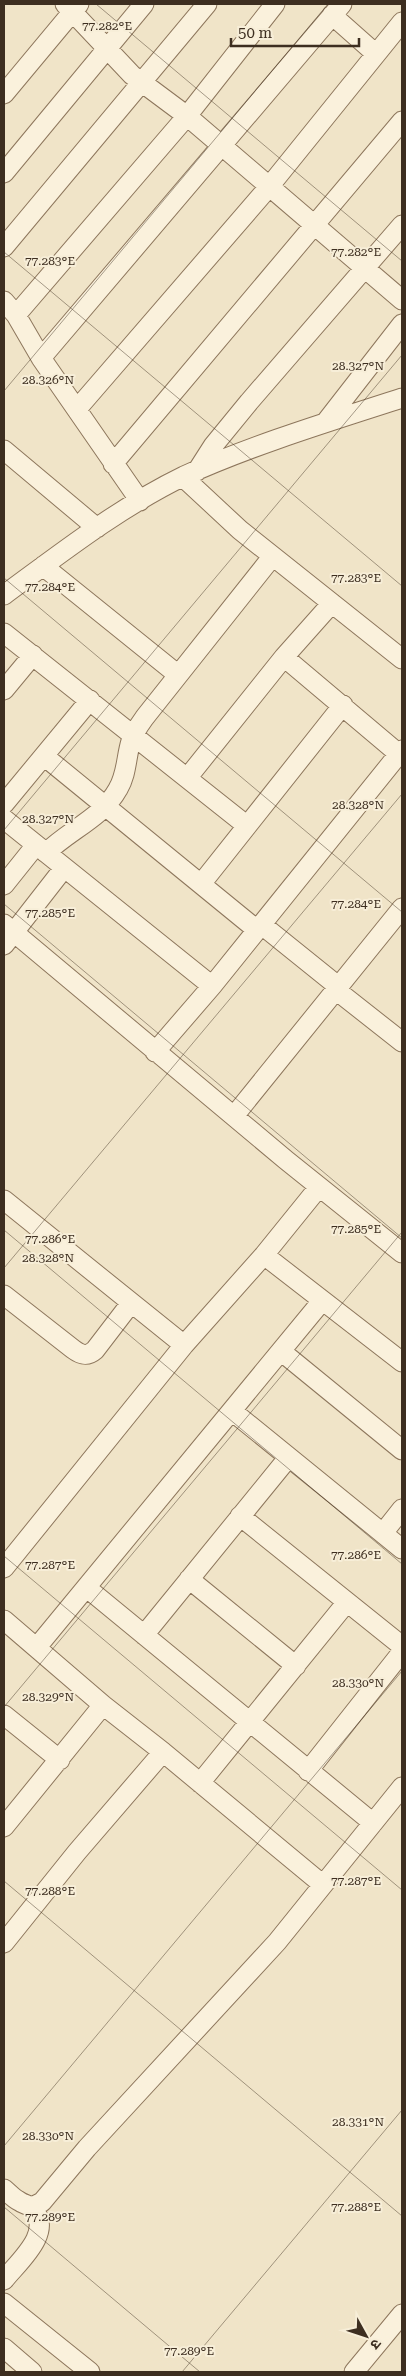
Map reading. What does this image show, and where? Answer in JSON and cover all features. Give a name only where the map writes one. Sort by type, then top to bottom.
[{"type":"street","points":[[4,173],[144,4]]},
{"type":"street","points":[[4,247],[207,4]]},
{"type":"street","points":[[16,315],[187,116],[275,4]]},
{"type":"street","points":[[4,94],[72,6],[107,48],[142,82],[187,116],[268,188],[402,300]]},
{"type":"street","points":[[41,358],[222,147],[337,9],[376,54]]},
{"type":"street","points":[[76,409],[268,188],[402,22]]},
{"type":"street","points":[[113,464],[315,227],[402,121]]},
{"type":"street","points":[[190,474],[249,402],[366,269],[402,225]]},
{"type":"street","points":[[4,301],[16,315],[41,358],[140,501]]},
{"type":"street","points":[[325,423],[402,324]]},
{"type":"street","points":[[4,596],[97,528],[140,501],[190,474],[325,423],[402,398]]},
{"type":"street","points":[[4,450],[97,528]]},
{"type":"street","points":[[190,474],[272,556],[402,659]]},
{"type":"street","points":[[4,885],[41,848],[92,819],[106,807],[120,787],[134,734],[177,674],[272,556]]},
{"type":"street","points":[[44,566],[177,674]]},
{"type":"street","points":[[188,777],[284,657],[332,603]]},
{"type":"street","points":[[4,633],[134,734],[246,825]]},
{"type":"street","points":[[4,690],[33,655]]},
{"type":"street","points":[[155,1052],[260,928],[401,752],[284,657]]},
{"type":"street","points":[[4,804],[90,700]]},
{"type":"street","points":[[201,884],[343,705]]},
{"type":"street","points":[[44,756],[201,884],[338,988],[402,1042]]},
{"type":"street","points":[[4,819],[212,986]]},
{"type":"street","points":[[64,868],[7,934],[402,1253]]},
{"type":"street","points":[[234,1116],[402,908]]},
{"type":"street","points":[[4,1568],[184,1345],[264,1255],[319,1187]]},
{"type":"street","points":[[4,1200],[184,1345]]},
{"type":"street","points":[[264,1255],[402,1362]]},
{"type":"street","points":[[4,1295],[73,1349],[85,1355],[90,1354],[94,1350],[131,1303]]},
{"type":"street","points":[[36,1647],[87,1588],[322,1301]]},
{"type":"street","points":[[282,1352],[402,1450]]},
{"type":"street","points":[[232,1411],[402,1549]]},
{"type":"street","points":[[144,1635],[288,1458]]},
{"type":"street","points":[[383,1533],[402,1509]]},
{"type":"street","points":[[240,1516],[402,1646]]},
{"type":"street","points":[[189,1579],[296,1666]]},
{"type":"street","points":[[87,1588],[373,1823]]},
{"type":"street","points":[[200,1783],[347,1602]]},
{"type":"street","points":[[4,1620],[103,1705],[163,1752],[322,1884]]},
{"type":"street","points":[[308,1771],[402,1652]]},
{"type":"street","points":[[5,1823],[60,1760],[103,1705]]},
{"type":"street","points":[[4,1715],[60,1760]]},
{"type":"street","points":[[4,1943],[77,1852],[163,1752]]},
{"type":"street","points":[[32,2207],[42,2202],[86,2148],[240,1983],[276,1942],[402,1787]]},
{"type":"street","points":[[4,2189],[18,2201],[32,2207],[38,2217],[40,2231],[37,2240],[4,2280]]},
{"type":"street","points":[[4,2303],[90,2372]]},
{"type":"street","points":[[354,2372],[402,2314]]},
{"type":"street","points":[[4,2348],[32,2372]]}]
